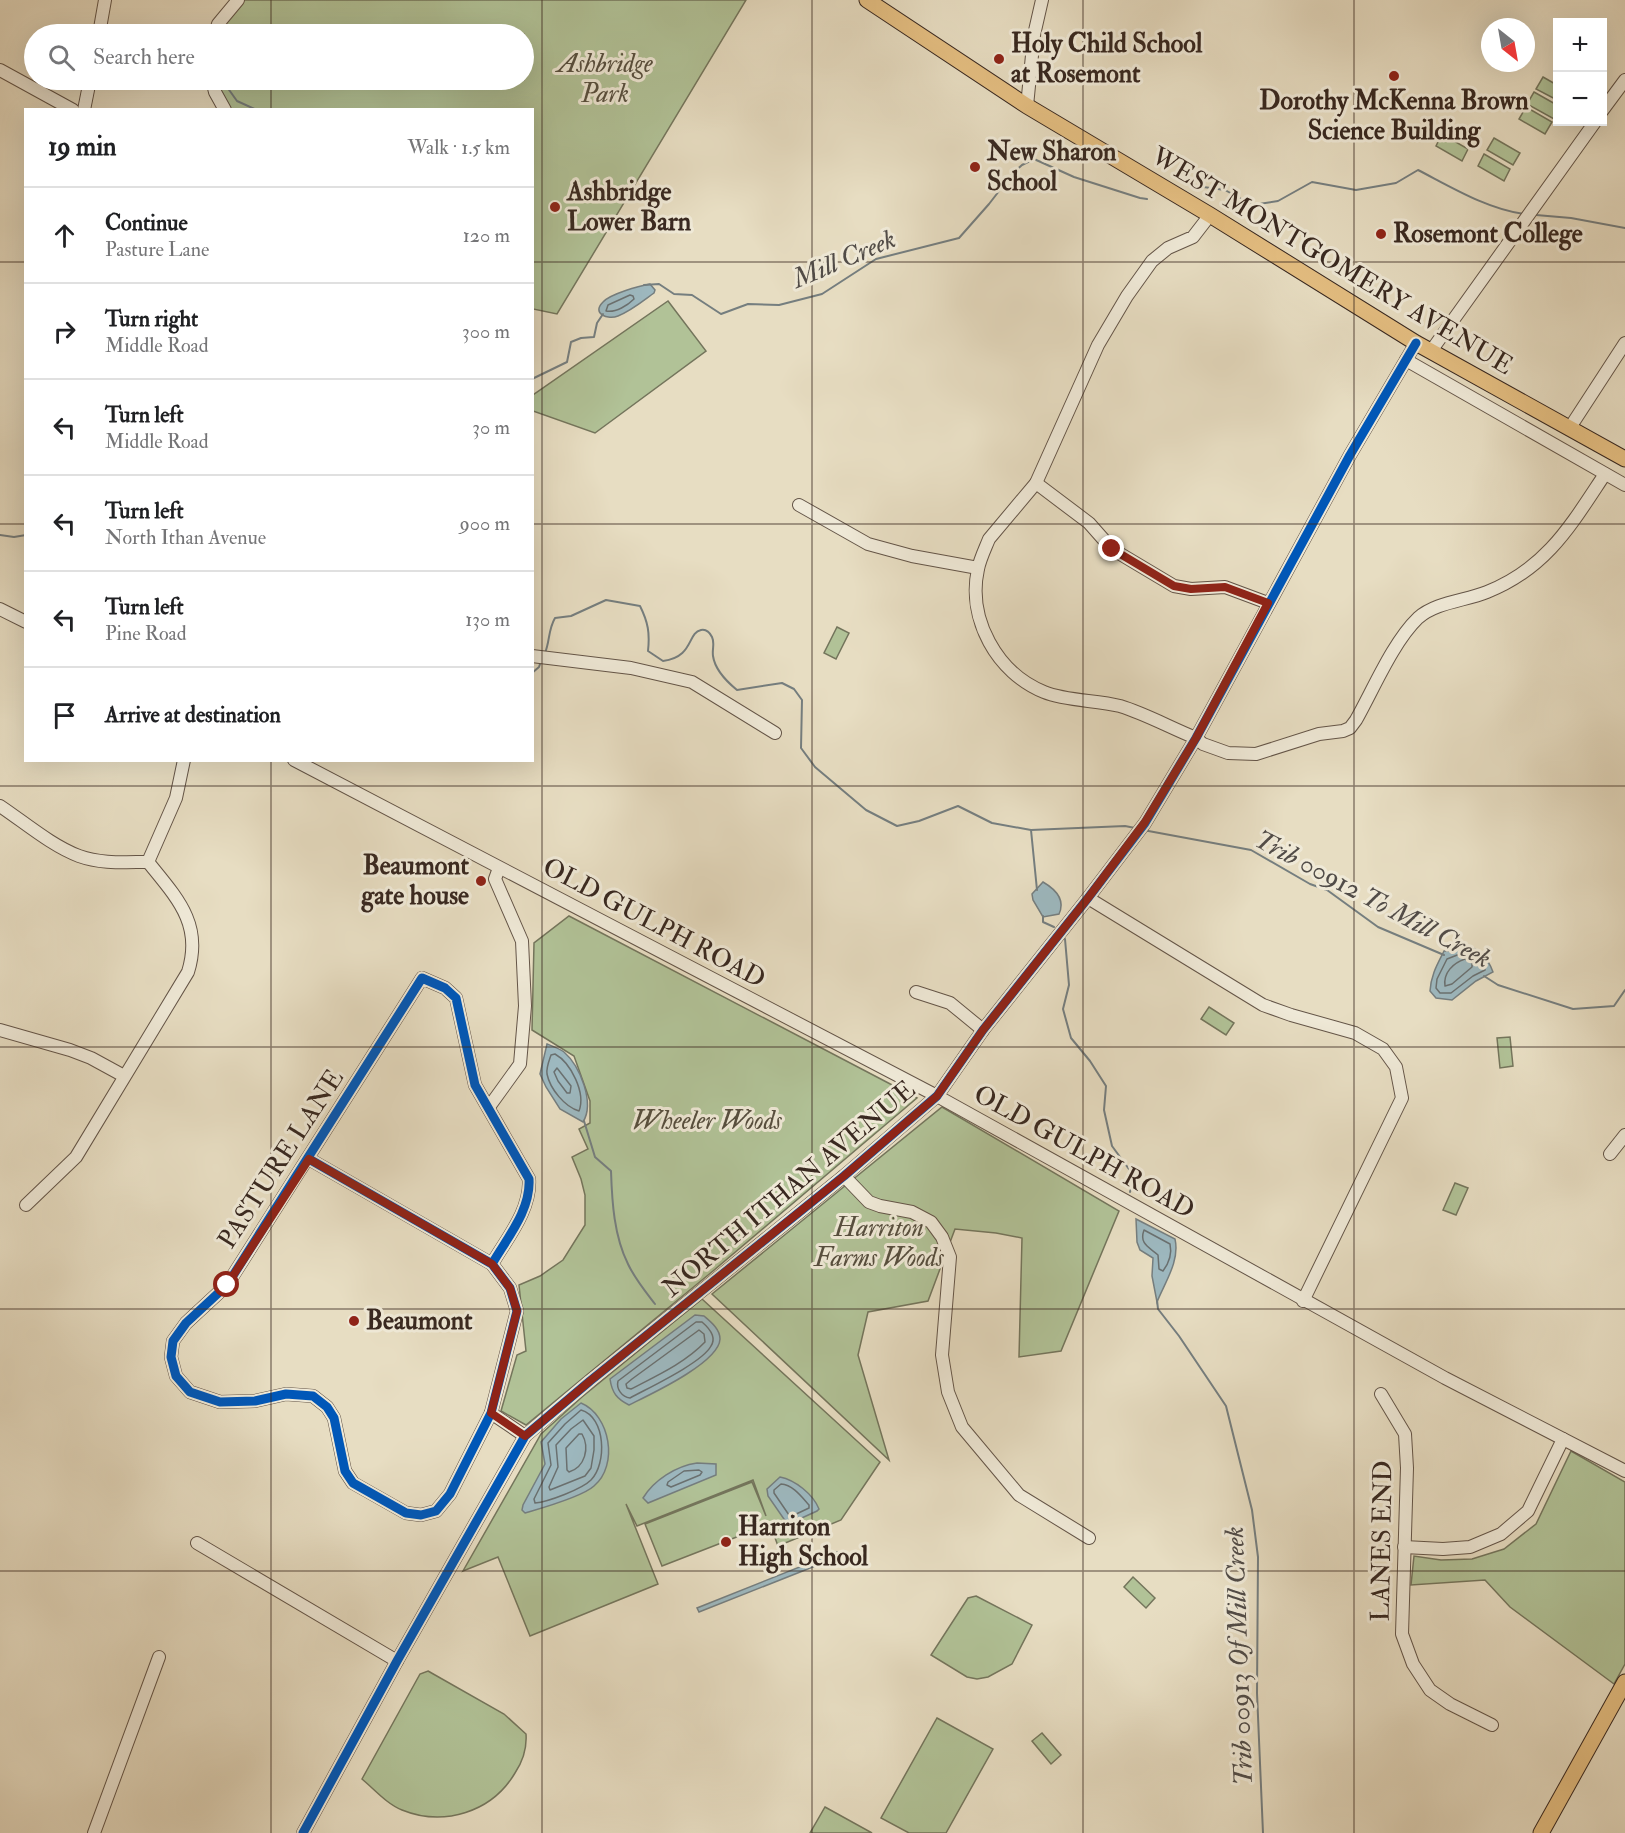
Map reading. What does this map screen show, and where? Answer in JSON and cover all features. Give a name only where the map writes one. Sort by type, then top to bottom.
[{"type":"main road","name":"WEST MONTGOMERY AVENUE","points":[[867,0],[1027,106],[1210,215],[1416,343],[1625,459]]},
{"type":"main road","points":[[1541,1833],[1625,1682]]},
{"type":"street","points":[[101,24],[105,0]]},
{"type":"street","points":[[218,24],[238,0]]},
{"type":"street","points":[[1027,106],[1034,35],[1042,0]]},
{"type":"street","points":[[0,70],[24,83]]},
{"type":"street","points":[[1607,104],[1625,80]]},
{"type":"street","points":[[36,90],[69,108]]},
{"type":"street","points":[[84,108],[88,90]]},
{"type":"street","points":[[214,90],[224,108]]},
{"type":"street","points":[[1431,351],[1592,126]]},
{"type":"street","points":[[1210,215],[1193,237],[1168,248],[1152,261],[1121,305],[1098,345],[1036,483],[989,539],[978,568],[976,604],[997,656],[1022,680],[1045,693],[1120,707],[1228,753],[1256,754],[1319,734],[1343,731],[1350,728],[1396,648],[1419,618],[1436,607],[1486,592],[1535,564],[1566,533],[1605,474]]},
{"type":"street","name":"NORTH ITHAN AVENUE","points":[[303,1833],[396,1661],[525,1436],[844,1176],[937,1096],[983,1030],[1145,822],[1196,738],[1350,454],[1416,343]]},
{"type":"street","points":[[1569,429],[1625,343]]},
{"type":"street","name":"WEST MONTGOMERY AVENUE","points":[[1406,360],[1625,485]]},
{"type":"street","points":[[1036,483],[1089,523],[1112,549],[1174,586],[1191,589],[1225,587],[1268,603]]},
{"type":"street","points":[[799,505],[868,544],[912,556],[978,568]]},
{"type":"street","points":[[0,609],[24,621]]},
{"type":"street","points":[[534,656],[631,668],[692,682],[775,733]]},
{"type":"street","points":[[148,862],[176,798],[184,762]]},
{"type":"street","name":"OLD GULPH ROAD","points":[[298,762],[937,1096],[1445,1378],[1625,1471]]},
{"type":"street","points":[[0,806],[79,856],[107,862],[148,862]]},
{"type":"street","points":[[26,1205],[76,1157],[188,972],[194,942],[189,921],[176,897],[148,862]]},
{"type":"street","points":[[492,1264],[524,1209],[529,1191],[529,1179],[489,1107],[520,1064],[525,1006],[522,942],[495,879],[499,868]]},
{"type":"street","points":[[1088,898],[1263,1005],[1355,1033],[1383,1049],[1396,1067],[1402,1098],[1303,1300]]},
{"type":"street","name":"PASTURE LANE","points":[[489,1107],[475,1085],[456,998],[445,988],[422,978],[227,1285],[186,1323],[173,1341],[171,1358],[176,1376],[190,1392],[220,1402],[255,1401],[286,1394],[313,1396],[327,1407],[334,1418],[345,1471],[353,1483],[406,1513],[421,1515],[436,1511],[450,1494],[491,1413]]},
{"type":"street","points":[[916,992],[950,1003],[983,1030]]},
{"type":"street","points":[[0,1030],[70,1050],[91,1058],[124,1076]]},
{"type":"street","points":[[1610,1154],[1625,1135]]},
{"type":"street","points":[[309,1159],[492,1264],[510,1288],[517,1311],[491,1413],[525,1436]]},
{"type":"street","points":[[844,1176],[869,1202],[912,1212],[931,1222],[942,1237],[950,1257],[942,1355],[948,1392],[962,1427],[1019,1495],[1089,1538]]},
{"type":"street","name":"LANES END","points":[[1381,1394],[1405,1434],[1407,1468],[1402,1634],[1413,1664],[1431,1690],[1450,1704],[1492,1725]]},
{"type":"street","points":[[1404,1547],[1443,1549],[1470,1547],[1501,1534],[1528,1512],[1563,1439]]},
{"type":"street","points":[[197,1544],[396,1661]]},
{"type":"street","points":[[94,1833],[159,1657]]},
{"type":"green space","name":"Ashbridge Park","points":[[238,0],[746,0],[557,314],[534,309],[534,108],[225,108],[216,90],[534,90],[534,24],[222,24]]},
{"type":"green space","points":[[1543,77],[1553,83],[1553,98],[1536,89]]},
{"type":"green space","points":[[1534,92],[1553,103],[1553,118],[1527,104]]},
{"type":"green space","points":[[1526,107],[1552,122],[1545,134],[1519,119]]},
{"type":"green space","points":[[1442,134],[1468,149],[1462,161],[1436,146]]},
{"type":"green space","points":[[1494,138],[1520,153],[1513,165],[1487,150]]},
{"type":"green space","points":[[1484,154],[1510,169],[1504,181],[1478,166]]},
{"type":"green space","points":[[668,301],[706,351],[595,433],[534,411],[534,394]]},
{"type":"green space","points":[[837,627],[849,633],[836,659],[824,653]]},
{"type":"green space","name":"Wheeler Woods","points":[[569,916],[917,1098],[713,1271],[526,1425],[501,1411],[517,1355],[526,1351],[519,1285],[540,1276],[563,1260],[585,1225],[585,1195],[572,1157],[588,1149],[579,1129],[590,1123],[590,1101],[574,1056],[532,1030],[534,943]]},
{"type":"green space","points":[[1209,1007],[1234,1023],[1226,1035],[1201,1019]]},
{"type":"green space","points":[[1510,1037],[1513,1066],[1500,1068],[1497,1038]]},
{"type":"green space","name":"Harriton Farms Woods","points":[[942,1107],[1119,1211],[1061,1351],[1019,1357],[1022,1238],[955,1229],[928,1301],[868,1312],[858,1355],[889,1460],[712,1294]]},
{"type":"green space","points":[[1455,1183],[1468,1188],[1456,1215],[1443,1210]]},
{"type":"green space","points":[[702,1299],[880,1462],[841,1520],[778,1546],[770,1524],[662,1566],[645,1524],[752,1482],[766,1516],[753,1480],[637,1526],[626,1504],[658,1584],[530,1636],[498,1557],[463,1571],[541,1434],[582,1397]]},
{"type":"green space","points":[[1571,1451],[1625,1482],[1625,1664],[1614,1684],[1510,1607],[1485,1580],[1411,1585],[1414,1556],[1441,1560],[1472,1559],[1504,1549],[1536,1524]]},
{"type":"green space","points":[[1133,1577],[1155,1598],[1146,1608],[1124,1587]]},
{"type":"green space","points":[[976,1596],[1032,1625],[1012,1664],[988,1677],[977,1679],[967,1677],[931,1655],[968,1598]]},
{"type":"green space","points":[[428,1671],[504,1714],[526,1734],[522,1759],[515,1773],[494,1798],[466,1812],[450,1816],[418,1815],[402,1810],[386,1800],[362,1779],[420,1674]]},
{"type":"green space","points":[[937,1718],[993,1749],[946,1833],[909,1833],[881,1818]]},
{"type":"green space","points":[[1042,1733],[1061,1755],[1051,1764],[1032,1741]]},
{"type":"green space","points":[[825,1807],[872,1833],[810,1833]]},
{"type":"water","points":[[650,284],[655,290],[654,293],[637,306],[614,317],[600,313],[600,306],[612,296]]},
{"type":"water","points":[[1043,882],[1052,888],[1060,899],[1059,914],[1043,917],[1033,900],[1032,894]]},
{"type":"water","points":[[1464,945],[1482,954],[1493,972],[1476,981],[1452,1000],[1436,998],[1430,991],[1431,985],[1444,951]]},
{"type":"water","points":[[547,1044],[564,1052],[580,1075],[587,1105],[583,1122],[560,1109],[540,1074]]},
{"type":"water","points":[[1136,1219],[1175,1239],[1174,1263],[1157,1302],[1152,1276],[1153,1258],[1140,1250],[1137,1242]]},
{"type":"water","points":[[695,1315],[704,1316],[715,1326],[720,1335],[717,1348],[708,1358],[682,1377],[629,1405],[618,1398],[610,1379]]},
{"type":"water","points":[[581,1403],[599,1418],[608,1441],[607,1466],[602,1477],[594,1486],[581,1494],[525,1513],[522,1510],[523,1505],[545,1464],[541,1442],[561,1419]]},
{"type":"water","points":[[697,1463],[716,1464],[716,1475],[648,1503],[643,1498],[653,1485],[666,1475],[681,1467]]},
{"type":"water","points":[[780,1477],[803,1488],[819,1509],[793,1522],[786,1522],[768,1496],[767,1489]]},
{"type":"water","points":[[837,1552],[838,1557],[699,1612],[697,1608]]},
{"type":"waterway","points":[[229,90],[237,101],[253,108]]},
{"type":"waterway","name":"Mill Creek","points":[[644,285],[659,284],[674,294],[692,295],[721,314],[748,304],[779,305],[822,294],[876,259],[959,238],[1013,173],[1034,159],[1074,177],[1147,199]]},
{"type":"waterway","name":"Mill Creek","points":[[1189,185],[1225,190],[1252,205],[1278,201],[1312,182],[1356,190],[1396,183],[1418,170],[1483,202],[1524,214]]},
{"type":"waterway","name":"Mill Creek","points":[[1536,215],[1571,218],[1625,228]]},
{"type":"waterway","name":"Mill Creek","points":[[534,378],[567,362],[571,342],[594,337],[597,323],[603,314]]},
{"type":"waterway","name":"Mill Creek","points":[[0,535],[14,537],[24,535]]},
{"type":"waterway","name":"Trib 00912 To Mill Creek","points":[[545,653],[555,618],[571,616],[606,600],[640,606],[648,628],[648,651],[663,661],[680,655],[697,632],[705,630],[713,639],[713,656],[716,666],[737,690],[782,683],[794,689],[802,700],[801,748],[815,767],[866,810],[897,826],[919,821],[958,806],[992,823],[1031,830],[1125,826],[1135,828]]},
{"type":"waterway","name":"Trib 00912 To Mill Creek","points":[[534,671],[541,661]]},
{"type":"waterway","name":"Trib 00913 Of Mill Creek","points":[[1031,830],[1037,890]]},
{"type":"waterway","name":"Trib 00912 To Mill Creek","points":[[1143,830],[1251,850],[1310,884],[1327,890],[1378,927],[1444,955]]},
{"type":"waterway","name":"Trib 00913 Of Mill Creek","points":[[1043,916],[1043,922],[1054,927]]},
{"type":"waterway","name":"Trib 00913 Of Mill Creek","points":[[1065,939],[1069,985],[1063,1009],[1071,1038],[1090,1061],[1106,1086],[1104,1110],[1112,1146],[1134,1176],[1130,1192]]},
{"type":"waterway","name":"Trib 00912 To Mill Creek","points":[[1484,976],[1498,985],[1573,1009],[1614,1006],[1625,990]]},
{"type":"waterway","points":[[584,1121],[595,1157],[611,1171],[615,1219],[623,1253],[640,1285],[655,1304]]},
{"type":"waterway","name":"Trib 00913 Of Mill Creek","points":[[1157,1300],[1158,1309],[1226,1406],[1252,1510],[1258,1557],[1257,1693],[1263,1833]]},
{"type":"cycle path","points":[[303,1833],[397,1661],[525,1436],[844,1176],[937,1096],[983,1030],[1145,823],[1196,738],[1350,455],[1416,343]]},
{"type":"cycle path","points":[[309,1159],[492,1264],[510,1288],[517,1311],[491,1413],[450,1494],[436,1511],[421,1515],[406,1513],[353,1483],[345,1471],[334,1418],[327,1407],[313,1396],[286,1394],[255,1401],[220,1402],[190,1392],[176,1376],[171,1357],[173,1341],[186,1323],[227,1285],[422,978],[445,988],[456,998],[475,1085],[529,1179],[529,1190],[522,1213],[492,1264]]},
{"type":"place","name":"Holy Child School at Rosemont","points":[[999,59]]},
{"type":"place","name":"Dorothy McKenna Brown Science Building","points":[[1394,76]]},
{"type":"place","name":"New Sharon School","points":[[975,167]]},
{"type":"place","name":"Ashbridge Lower Barn","points":[[555,207]]},
{"type":"place","name":"Rosemont College","points":[[1381,234]]},
{"type":"place","name":"Beaumont gate house","points":[[481,881]]},
{"type":"place","name":"Beaumont","points":[[354,1321]]},
{"type":"place","name":"Harriton High School","points":[[726,1542]]},
{"type":"route","points":[[227,1285],[309,1159],[492,1264],[510,1288],[517,1311],[491,1413],[525,1436],[844,1176],[937,1096],[983,1030],[1145,822],[1196,738],[1268,603],[1225,587],[1191,589],[1174,586],[1112,549]]}]
